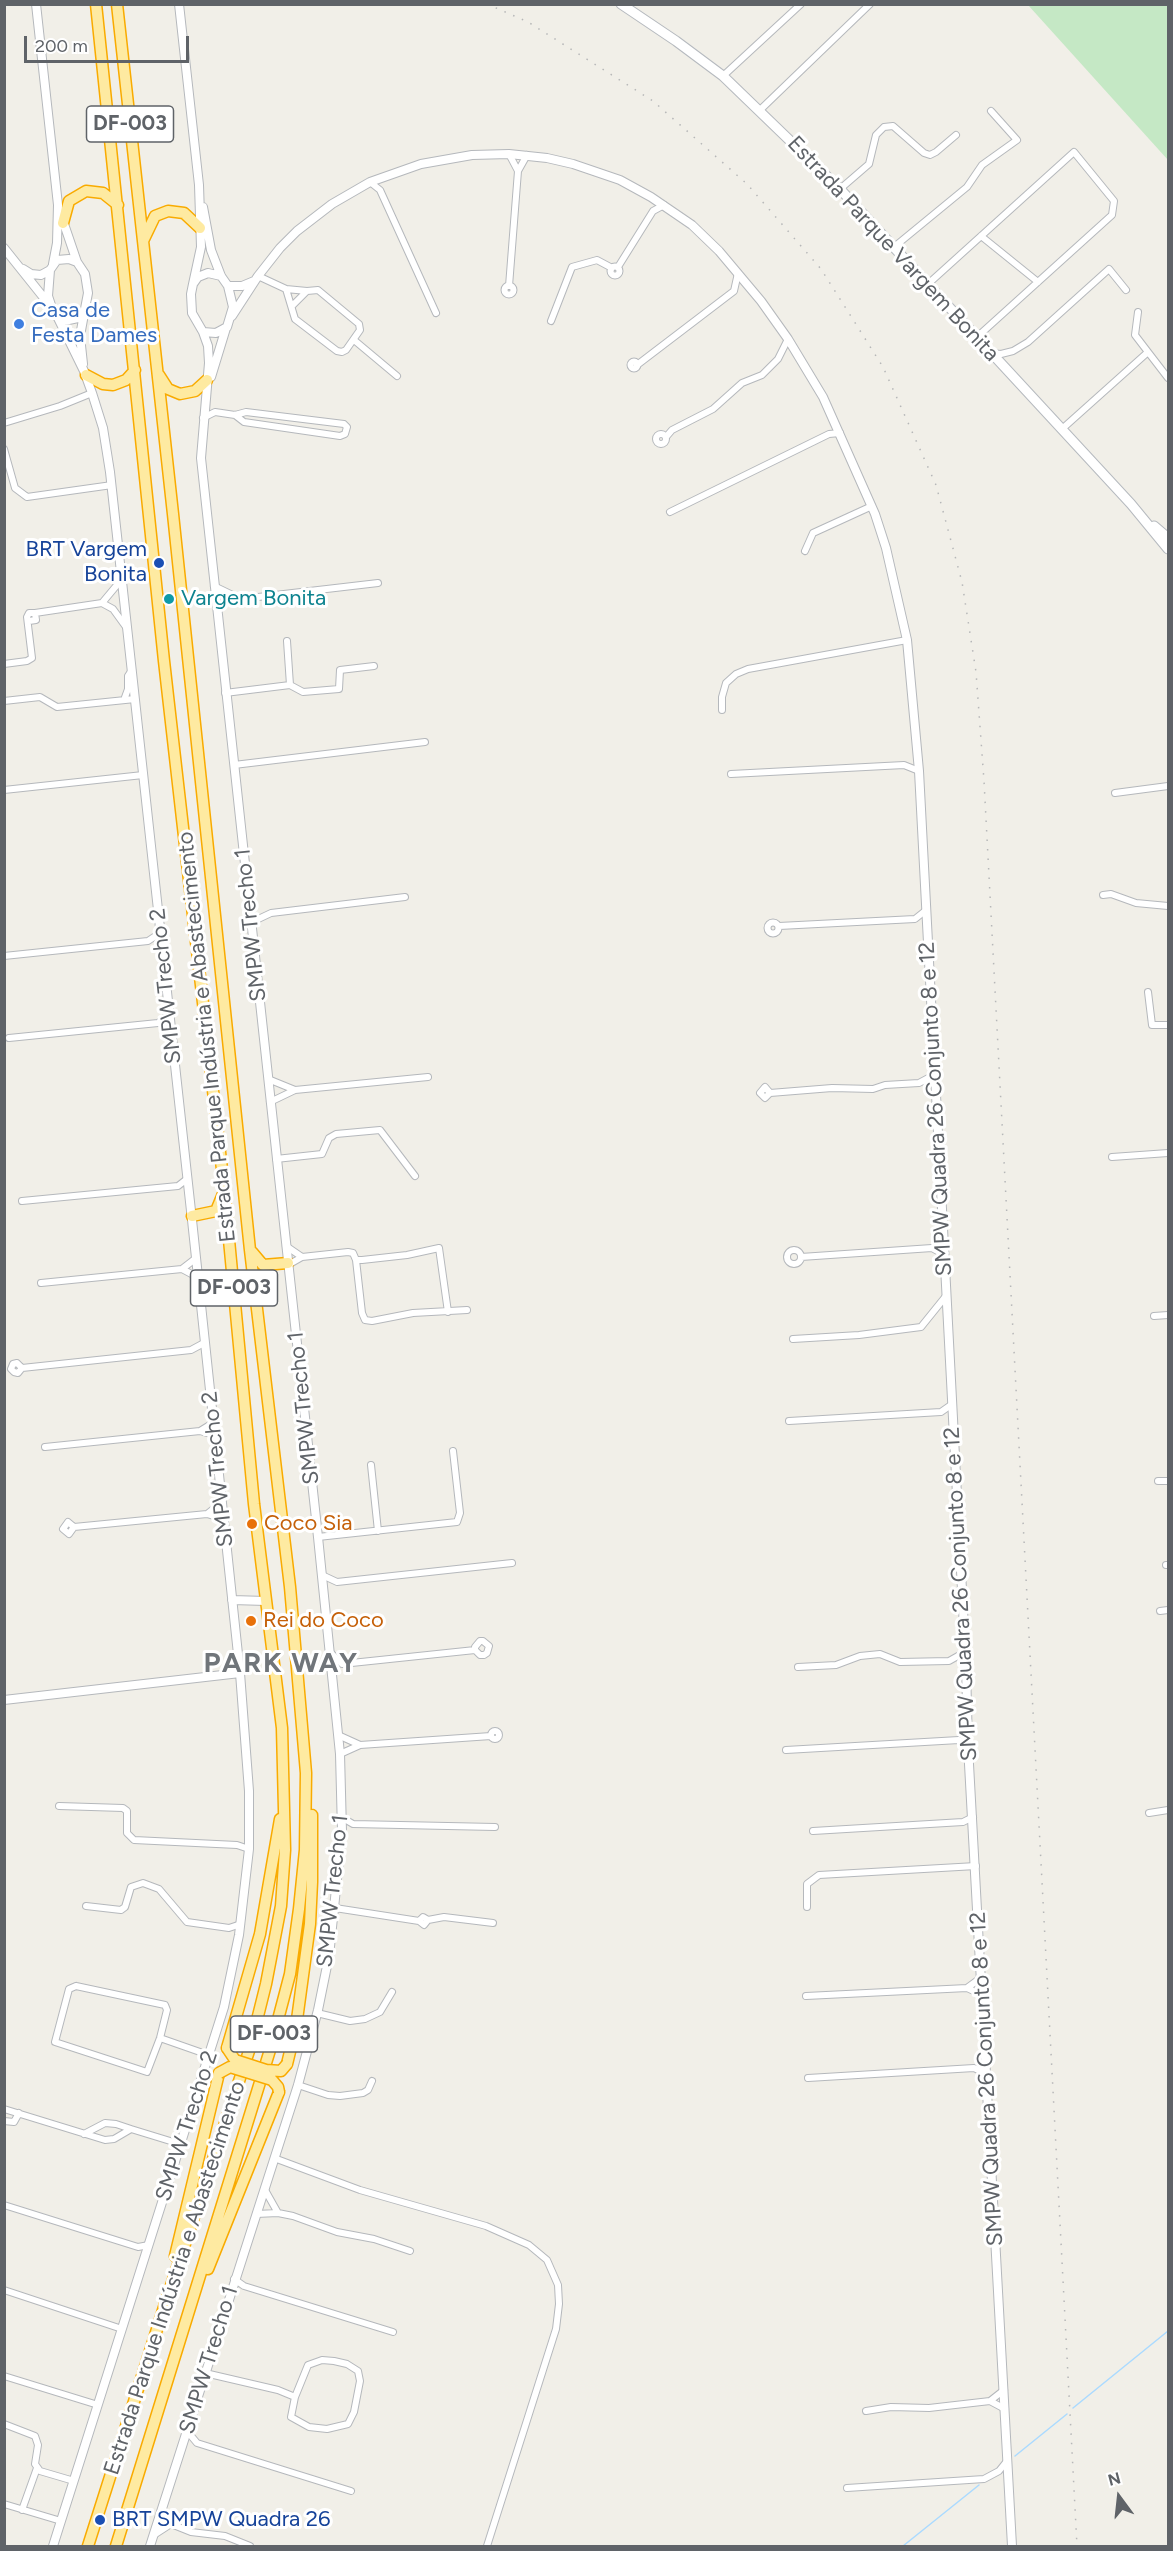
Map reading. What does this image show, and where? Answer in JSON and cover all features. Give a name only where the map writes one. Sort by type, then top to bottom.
[{"type":"highway","name":"Estrada Parque Indústria e Abastecimento","points":[[88,2547],[250,2048],[266,1984],[281,1906],[285,1850],[282,1728],[254,1504],[230,1238],[164,661],[96,4]]},
{"type":"highway","name":"Estrada Parque Indústria e Abastecimento","points":[[116,2547],[270,2050],[290,1974],[304,1850],[306,1773],[290,1587],[250,1250],[117,4]]},
{"type":"highway","points":[[63,223],[69,201],[86,191],[103,193],[118,205]]},
{"type":"highway","points":[[142,244],[150,222],[161,212],[184,213],[200,228]]},
{"type":"highway","points":[[156,369],[168,389],[180,394],[195,391],[207,385]]},
{"type":"highway","points":[[85,373],[103,384],[113,385],[126,380],[135,370]]},
{"type":"highway","points":[[192,1218],[216,1211],[224,1188]]},
{"type":"highway","points":[[192,1218],[215,1219],[230,1238]]},
{"type":"highway","points":[[250,1250],[263,1264],[288,1265]]},
{"type":"highway","points":[[255,1288],[265,1271],[288,1265]]},
{"type":"highway","points":[[285,1802],[281,1812],[274,1865],[260,1934],[226,2048],[235,2060],[266,2070],[281,2071],[287,2064],[297,2027],[312,1892],[312,1811],[306,1773]]},
{"type":"highway","points":[[165,2304],[219,2073],[230,2067],[275,2083],[279,2092],[190,2311]]},
{"type":"main road","name":"Estrada Parque Vargem Bonita","points":[[621,4],[723,76],[840,189],[1062,429],[1168,549]]},
{"type":"main road","name":"Estrada Parque Vargem Bonita","points":[[1143,518],[1168,538]]},
{"type":"street","points":[[36,4],[58,205],[57,243],[47,283],[50,305]]},
{"type":"street","points":[[179,4],[198,185],[200,228],[199,264],[191,294],[192,313],[203,332],[209,354],[207,385]]},
{"type":"street","points":[[723,76],[801,4]]},
{"type":"street","points":[[760,110],[870,4]]},
{"type":"street","points":[[894,247],[967,187],[982,165],[1017,140],[991,111]]},
{"type":"street","points":[[840,189],[869,164],[876,135],[884,127],[893,126],[924,153],[930,155],[956,135]]},
{"type":"street","points":[[928,284],[1074,152],[1114,201],[1112,215],[977,338]]},
{"type":"street","points":[[509,153],[518,171]]},
{"type":"street","name":"SMPW Quadra 26 Conjunto 8 e 12","points":[[232,316],[256,278],[280,248],[316,215],[370,182],[421,164],[448,158],[509,153],[547,158],[593,170],[620,180],[664,205],[702,235],[738,273],[788,339],[823,397],[872,506],[886,548],[907,639],[919,771],[966,1666],[967,1734],[1012,2547]]},
{"type":"street","points":[[509,286],[518,171],[527,155]]},
{"type":"street","points":[[380,190],[381,178]]},
{"type":"street","points":[[370,182],[380,190],[436,313]]},
{"type":"street","points":[[198,185],[211,250],[232,300],[232,316],[207,385]]},
{"type":"street","points":[[651,196],[652,211]]},
{"type":"street","points":[[58,205],[77,262],[88,284],[88,300],[80,336],[85,373]]},
{"type":"street","points":[[551,321],[572,267],[598,260],[615,267],[652,211],[664,205]]},
{"type":"street","points":[[981,236],[1038,282]]},
{"type":"street","points":[[4,248],[50,305],[85,373]]},
{"type":"street","points":[[23,269],[36,275],[63,258],[77,262]]},
{"type":"street","points":[[264,269],[272,281]]},
{"type":"street","points":[[991,353],[1001,354],[1013,351],[1028,342],[1109,269],[1126,291]]},
{"type":"street","points":[[194,284],[203,274],[215,273],[221,276]]},
{"type":"street","points":[[638,364],[734,291],[738,273]]},
{"type":"street","points":[[228,286],[246,285],[256,278],[272,281],[286,289],[318,290],[359,324],[360,330],[344,352],[337,351],[295,319],[286,289]]},
{"type":"street","points":[[292,306],[307,291]]},
{"type":"street","points":[[1138,312],[1135,335],[1168,378]]},
{"type":"street","points":[[58,318],[71,321],[84,314]]},
{"type":"street","points":[[203,332],[216,333],[227,327]]},
{"type":"street","points":[[666,437],[672,430],[713,409],[742,383],[762,375],[778,359],[788,339]]},
{"type":"street","points":[[354,340],[397,376]]},
{"type":"street","points":[[1006,369],[1008,358],[1013,351]]},
{"type":"street","points":[[1062,429],[1148,352]]},
{"type":"street","name":"SMPW Trecho 2","points":[[53,2547],[224,2007],[241,1924],[249,1849],[247,1748],[240,1673],[112,485],[106,443],[85,373]]},
{"type":"street","name":"SMPW Trecho 1","points":[[150,2547],[232,2284],[298,2085],[329,1956],[342,1831],[340,1754],[324,1592],[201,458],[207,385]]},
{"type":"street","points":[[4,423],[92,393]]},
{"type":"street","points":[[205,399],[215,412]]},
{"type":"street","points":[[203,418],[215,412],[235,415],[252,413],[344,424],[346,427],[343,436],[244,422],[235,415]]},
{"type":"street","points":[[251,423],[252,413]]},
{"type":"street","points":[[283,428],[284,417]]},
{"type":"street","points":[[312,432],[314,420]]},
{"type":"street","points":[[831,433],[836,424]]},
{"type":"street","points":[[670,513],[831,433],[840,433]]},
{"type":"street","points":[[4,448],[15,488],[27,497],[112,485]]},
{"type":"street","points":[[805,551],[813,533],[872,506]]},
{"type":"street","points":[[102,603],[122,579]]},
{"type":"street","points":[[214,586],[241,599],[378,583]]},
{"type":"street","points":[[4,664],[32,658],[29,621],[36,620],[35,613],[102,603],[113,609],[128,630]]},
{"type":"street","points":[[723,710],[722,698],[726,683],[736,674],[748,669],[907,639]]},
{"type":"street","points":[[287,641],[290,685]]},
{"type":"street","points":[[225,693],[290,685],[303,692],[339,689],[340,670],[374,666]]},
{"type":"street","points":[[124,700],[128,689],[128,676],[132,669]]},
{"type":"street","points":[[4,701],[39,697],[57,707],[135,699]]},
{"type":"street","points":[[234,765],[424,742]]},
{"type":"street","points":[[904,765],[918,757]]},
{"type":"street","points":[[731,774],[904,765],[919,771]]},
{"type":"street","points":[[4,790],[143,776]]},
{"type":"street","points":[[1115,793],[1168,786]]},
{"type":"street","points":[[1103,895],[1111,894],[1136,903],[1168,906]]},
{"type":"street","points":[[250,910],[266,914],[405,897]]},
{"type":"street","points":[[779,926],[916,919],[925,911]]},
{"type":"street","points":[[252,922],[266,914]]},
{"type":"street","points":[[916,919],[926,928]]},
{"type":"street","points":[[149,941],[160,933]]},
{"type":"street","points":[[4,956],[149,941],[161,945]]},
{"type":"street","points":[[1148,992],[1152,1024],[1168,1025]]},
{"type":"street","points":[[158,1023],[169,1014]]},
{"type":"street","points":[[9,1038],[158,1023],[170,1028]]},
{"type":"street","points":[[770,1093],[832,1088],[873,1089],[885,1085],[923,1082],[934,1075]]},
{"type":"street","points":[[270,1102],[296,1090],[428,1077]]},
{"type":"street","points":[[267,1079],[296,1090]]},
{"type":"street","points":[[923,1082],[934,1089]]},
{"type":"street","points":[[276,1159],[320,1155],[329,1138],[336,1134],[380,1130],[415,1176]]},
{"type":"street","points":[[1112,1157],[1168,1153]]},
{"type":"street","points":[[22,1201],[178,1186],[187,1179]]},
{"type":"street","points":[[178,1186],[189,1192]]},
{"type":"street","points":[[934,1249],[943,1242]]},
{"type":"street","points":[[286,1246],[302,1257]]},
{"type":"street","points":[[357,1260],[406,1255],[440,1248],[448,1312]]},
{"type":"street","points":[[801,1257],[934,1249],[943,1254]]},
{"type":"street","points":[[288,1265],[302,1257],[348,1251],[353,1253],[357,1260],[362,1313],[365,1320],[372,1322],[413,1314],[467,1310]]},
{"type":"street","points":[[42,1283],[182,1269],[195,1259]]},
{"type":"street","points":[[182,1269],[197,1278]]},
{"type":"street","points":[[793,1339],[859,1335],[921,1327],[946,1296]]},
{"type":"street","points":[[1154,1316],[1168,1315]]},
{"type":"street","points":[[191,1350],[204,1343]]},
{"type":"street","points":[[22,1368],[191,1350],[206,1354]]},
{"type":"street","points":[[789,1421],[941,1412],[951,1406]]},
{"type":"street","points":[[941,1412],[952,1419]]},
{"type":"street","points":[[200,1431],[213,1422]]},
{"type":"street","points":[[45,1447],[200,1431],[214,1435]]},
{"type":"street","points":[[318,1537],[457,1522],[460,1513],[453,1451]]},
{"type":"street","points":[[371,1465],[378,1532]]},
{"type":"street","points":[[1158,1481],[1168,1481]]},
{"type":"street","points":[[207,1514],[222,1502]]},
{"type":"street","points":[[74,1527],[207,1514],[223,1519]]},
{"type":"street","points":[[322,1575],[334,1582],[512,1563]]},
{"type":"street","points":[[324,1592],[334,1582]]},
{"type":"street","points":[[232,1600],[266,1601]]},
{"type":"street","points":[[1160,1611],[1168,1610]]},
{"type":"street","points":[[332,1677],[342,1664],[475,1650]]},
{"type":"street","points":[[330,1652],[342,1664]]},
{"type":"street","points":[[952,1661],[965,1652]]},
{"type":"street","points":[[798,1667],[836,1665],[860,1656],[880,1654],[900,1662],[952,1661],[966,1666]]},
{"type":"street","points":[[4,1700],[240,1673]]},
{"type":"street","points":[[786,1750],[961,1740],[967,1734]]},
{"type":"street","points":[[338,1735],[360,1745]]},
{"type":"street","points":[[340,1754],[360,1745],[491,1736]]},
{"type":"street","points":[[961,1740],[968,1746]]},
{"type":"street","points":[[59,1806],[123,1808],[126,1811],[127,1833],[134,1840],[237,1845],[249,1849]]},
{"type":"street","points":[[1149,1813],[1168,1810]]},
{"type":"street","points":[[341,1817],[353,1824],[495,1827]]},
{"type":"street","points":[[813,1831],[963,1822],[973,1817]]},
{"type":"street","points":[[963,1822],[974,1828]]},
{"type":"street","points":[[342,1831],[353,1824]]},
{"type":"street","points":[[237,1845],[249,1839]]},
{"type":"street","points":[[807,1907],[807,1884],[819,1875],[976,1866]]},
{"type":"street","points":[[86,1906],[121,1910],[126,1906],[131,1887],[143,1883],[159,1889],[187,1922],[229,1928],[241,1924]]},
{"type":"street","points":[[335,1908],[419,1921],[423,1917],[428,1920],[444,1917],[493,1923]]},
{"type":"street","points":[[229,1928],[239,1935]]},
{"type":"street","points":[[966,1988],[982,1977]]},
{"type":"street","points":[[76,1986],[165,2005],[167,2010],[160,2038],[148,2070],[145,2072],[56,2043],[54,2040],[69,1989],[76,1986]]},
{"type":"street","points":[[806,1996],[966,1988],[983,1995]]},
{"type":"street","points":[[317,2013],[350,2021],[365,2019],[380,2012],[392,1992]]},
{"type":"street","points":[[160,2038],[200,2052],[208,2061]]},
{"type":"street","points":[[200,2052],[211,2050]]},
{"type":"street","points":[[974,2068],[986,2060]]},
{"type":"street","points":[[808,2078],[974,2068],[987,2074]]},
{"type":"street","points":[[298,2085],[328,2095],[340,2096],[363,2093],[368,2090],[372,2081]]},
{"type":"street","points":[[4,2109],[109,2140],[131,2129]]},
{"type":"street","points":[[4,2121],[14,2122],[19,2113]]},
{"type":"street","points":[[84,2134],[105,2123],[116,2124],[180,2144]]},
{"type":"street","points":[[274,2158],[360,2190],[486,2226],[529,2245],[547,2260],[558,2285],[559,2304],[556,2329],[487,2547]]},
{"type":"street","points":[[265,2190],[278,2213]]},
{"type":"street","points":[[4,2205],[138,2247],[149,2245]]},
{"type":"street","points":[[255,2214],[278,2213],[410,2251]]},
{"type":"street","points":[[138,2247],[145,2257]]},
{"type":"street","points":[[232,2284],[393,2332]]},
{"type":"street","points":[[4,2290],[122,2329]]},
{"type":"street","points":[[322,2360],[334,2361],[347,2364],[358,2371],[360,2381],[354,2412],[348,2424],[327,2429],[309,2427],[291,2416],[295,2397],[308,2365],[322,2360]]},
{"type":"street","points":[[205,2373],[278,2390],[295,2397]]},
{"type":"street","points":[[4,2376],[98,2405]]},
{"type":"street","points":[[866,2411],[891,2407],[929,2408],[990,2401],[1004,2390]]},
{"type":"street","points":[[990,2401],[1005,2409]]},
{"type":"street","points":[[4,2424],[35,2436],[39,2445],[35,2459],[37,2468],[22,2510]]},
{"type":"street","points":[[187,2431],[197,2443]]},
{"type":"street","points":[[182,2447],[197,2443],[351,2491]]},
{"type":"street","points":[[847,2488],[978,2480],[989,2477],[1007,2461]]},
{"type":"street","points":[[37,2468],[74,2481]]},
{"type":"street","points":[[999,2470],[1008,2476]]},
{"type":"street","points":[[4,2504],[61,2521]]},
{"type":"street","points":[[162,2510],[171,2524],[197,2534],[225,2536],[250,2547]]},
{"type":"street","points":[[153,2536],[171,2524]]},
{"type":"green space","points":[[1028,5],[1168,5],[1168,160]]},
{"type":"waterway","points":[[1073,2408],[1168,2331]]},
{"type":"waterway","points":[[1015,2456],[1067,2414]]},
{"type":"waterway","points":[[903,2546],[979,2485]]},
{"type":"railway","points":[[487,4],[528,22],[653,101],[747,184],[821,269],[883,367],[936,485],[962,582],[976,672],[984,781],[1077,2546]]},
{"type":"place","name":"Casa de Festa Dames","points":[[19,324]]},
{"type":"place","name":"BRT Vargem Bonita","points":[[159,563]]},
{"type":"place","name":"Vargem Bonita","points":[[169,599]]},
{"type":"place","name":"Coco Sia","points":[[252,1524]]},
{"type":"place","name":"Rei do Coco","points":[[251,1621]]},
{"type":"place","name":"BRT SMPW Quadra 26","points":[[100,2520]]},
{"type":"district","name":"PARK WAY","points":[[281,1664]]}]
